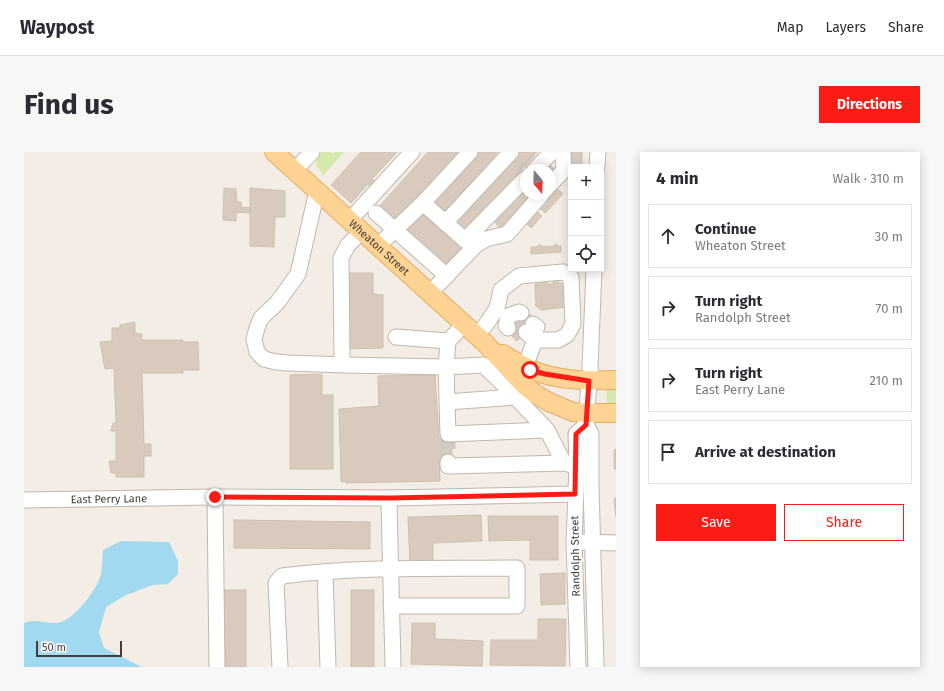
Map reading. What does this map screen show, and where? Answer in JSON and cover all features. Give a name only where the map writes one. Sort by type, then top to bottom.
[{"type":"main road","name":"Wheaton Street","points":[[274,152],[430,293],[474,334],[524,385],[537,395],[549,402],[589,417],[616,412]]},
{"type":"main road","name":"Wheaton Street","points":[[474,334],[525,367],[545,374],[589,381],[616,380]]},
{"type":"street","points":[[294,171],[312,152]]},
{"type":"street","points":[[346,366],[342,358],[341,258],[348,245],[355,226],[412,152]]},
{"type":"street","points":[[378,246],[423,203],[470,152]]},
{"type":"street","points":[[445,223],[511,152]]},
{"type":"street","points":[[540,164],[552,152]]},
{"type":"street","points":[[556,179],[564,170],[563,152]]},
{"type":"street","points":[[597,164],[598,152]]},
{"type":"street","points":[[430,293],[447,276],[470,243],[520,185]]},
{"type":"street","points":[[317,191],[298,274],[277,302],[262,318],[257,328],[254,340],[257,352],[264,359],[288,363],[346,366],[446,367],[482,365],[547,430],[570,464]]},
{"type":"street","points":[[470,243],[507,234],[537,200]]},
{"type":"street","points":[[423,203],[470,243]]},
{"type":"street","points":[[376,213],[447,276]]},
{"type":"street","points":[[525,367],[529,334],[558,340],[567,335],[573,324],[571,277],[563,272],[519,276],[501,290],[510,317],[485,326],[474,334],[456,333],[448,341],[446,367],[448,434],[547,430]]},
{"type":"street","name":"Randolph Street","points":[[594,272],[590,368],[591,378],[589,381],[589,417],[591,434],[596,667]]},
{"type":"street","points":[[572,289],[593,300]]},
{"type":"street","points":[[396,337],[448,341]]},
{"type":"street","points":[[447,402],[515,397]]},
{"type":"street","name":"Randolph Street","points":[[578,667],[574,542],[575,494],[570,464],[576,434],[589,417]]},
{"type":"street","points":[[448,462],[448,466],[570,464]]},
{"type":"street","points":[[217,667],[215,497],[390,498],[575,494]]},
{"type":"street","name":"East Perry Lane","points":[[24,500],[215,497]]},
{"type":"street","points":[[390,498],[390,569],[393,667]]},
{"type":"street","points":[[574,542],[616,543]]},
{"type":"street","points":[[280,667],[276,583],[282,576],[325,572],[390,569],[517,568],[517,606],[391,606]]},
{"type":"street","points":[[325,572],[328,667]]},
{"type":"green space","points":[[322,152],[331,152],[333,154],[335,152],[344,152],[323,176],[319,168],[316,167],[317,159]]},
{"type":"green space","points":[[606,387],[616,387],[616,407],[607,407]]},
{"type":"water","points":[[121,541],[169,542],[178,561],[178,574],[168,584],[153,585],[126,595],[106,607],[99,632],[104,648],[142,667],[24,667],[24,623],[37,621],[57,623],[63,621],[76,612],[82,606],[99,580],[102,569],[103,550]]},
{"type":"building","points":[[361,152],[397,152],[372,179],[374,181],[370,186],[368,184],[351,203],[331,185]]},
{"type":"building","points":[[428,152],[460,152],[395,224],[378,208]]},
{"type":"building","points":[[477,152],[498,152],[445,211],[433,200]]},
{"type":"building","points":[[515,152],[537,152],[526,164],[520,164],[520,171],[465,231],[453,220]]},
{"type":"building","points":[[571,152],[582,152],[582,164],[572,164]]},
{"type":"building","points":[[224,188],[236,189],[237,202],[241,202],[242,208],[250,207],[250,213],[236,212],[236,221],[223,220]]},
{"type":"building","points":[[250,188],[285,191],[285,217],[275,217],[274,247],[250,246]]},
{"type":"building","points":[[556,188],[563,194],[545,213],[536,205],[541,200],[556,200]]},
{"type":"building","points":[[520,191],[520,200],[526,200],[500,228],[493,220]]},
{"type":"building","points":[[534,209],[542,216],[531,228],[523,220]]},
{"type":"building","points":[[422,213],[461,249],[446,266],[406,231]]},
{"type":"building","points":[[555,244],[557,244],[557,246],[561,246],[561,252],[531,254],[531,247],[538,247],[538,245],[541,245],[541,247],[555,246]]},
{"type":"building","points":[[347,273],[373,273],[373,294],[383,295],[383,348],[347,349]]},
{"type":"building","points":[[553,279],[558,279],[558,283],[562,283],[563,303],[566,303],[566,307],[541,310],[535,305],[535,284],[541,284],[541,280],[547,280],[547,284],[553,284]]},
{"type":"building","points":[[524,310],[536,320],[517,341],[506,331]]},
{"type":"building","points":[[135,322],[135,333],[142,334],[142,340],[183,340],[183,342],[198,342],[199,370],[183,370],[183,373],[142,373],[144,444],[151,444],[151,456],[144,456],[144,477],[116,477],[116,473],[111,473],[109,461],[116,461],[116,431],[111,431],[113,423],[116,423],[114,368],[105,369],[100,342],[112,341],[112,328],[120,328],[120,325]]},
{"type":"building","points":[[322,374],[322,395],[333,395],[333,469],[290,469],[290,375]]},
{"type":"building","points":[[435,375],[439,438],[451,437],[452,459],[439,460],[440,481],[346,483],[346,481],[341,481],[339,409],[379,406],[378,376]]},
{"type":"building","points":[[616,449],[616,469],[614,469],[614,450]]},
{"type":"building","points":[[616,498],[616,517],[614,499]]},
{"type":"building","points":[[481,515],[482,541],[433,543],[433,563],[410,564],[408,517]]},
{"type":"building","points":[[488,516],[558,516],[558,560],[530,560],[530,540],[489,541]]},
{"type":"building","points":[[234,520],[370,522],[370,549],[234,548]]},
{"type":"building","points":[[565,573],[565,604],[541,605],[540,574]]},
{"type":"building","points":[[224,590],[246,590],[246,667],[224,667]]},
{"type":"building","points":[[351,590],[374,590],[374,667],[351,667]]},
{"type":"building","points":[[538,619],[566,619],[565,666],[490,665],[491,640],[538,640]]},
{"type":"building","points":[[412,623],[435,623],[435,639],[483,641],[482,666],[411,664]]},
{"type":"tunnel","points":[[514,321],[526,332]]},
{"type":"tunnel","points":[[448,434],[448,462]]},
{"type":"route","points":[[215,497],[390,498],[575,494],[577,466],[576,434],[586,425],[589,381],[564,378],[530,370]]}]
